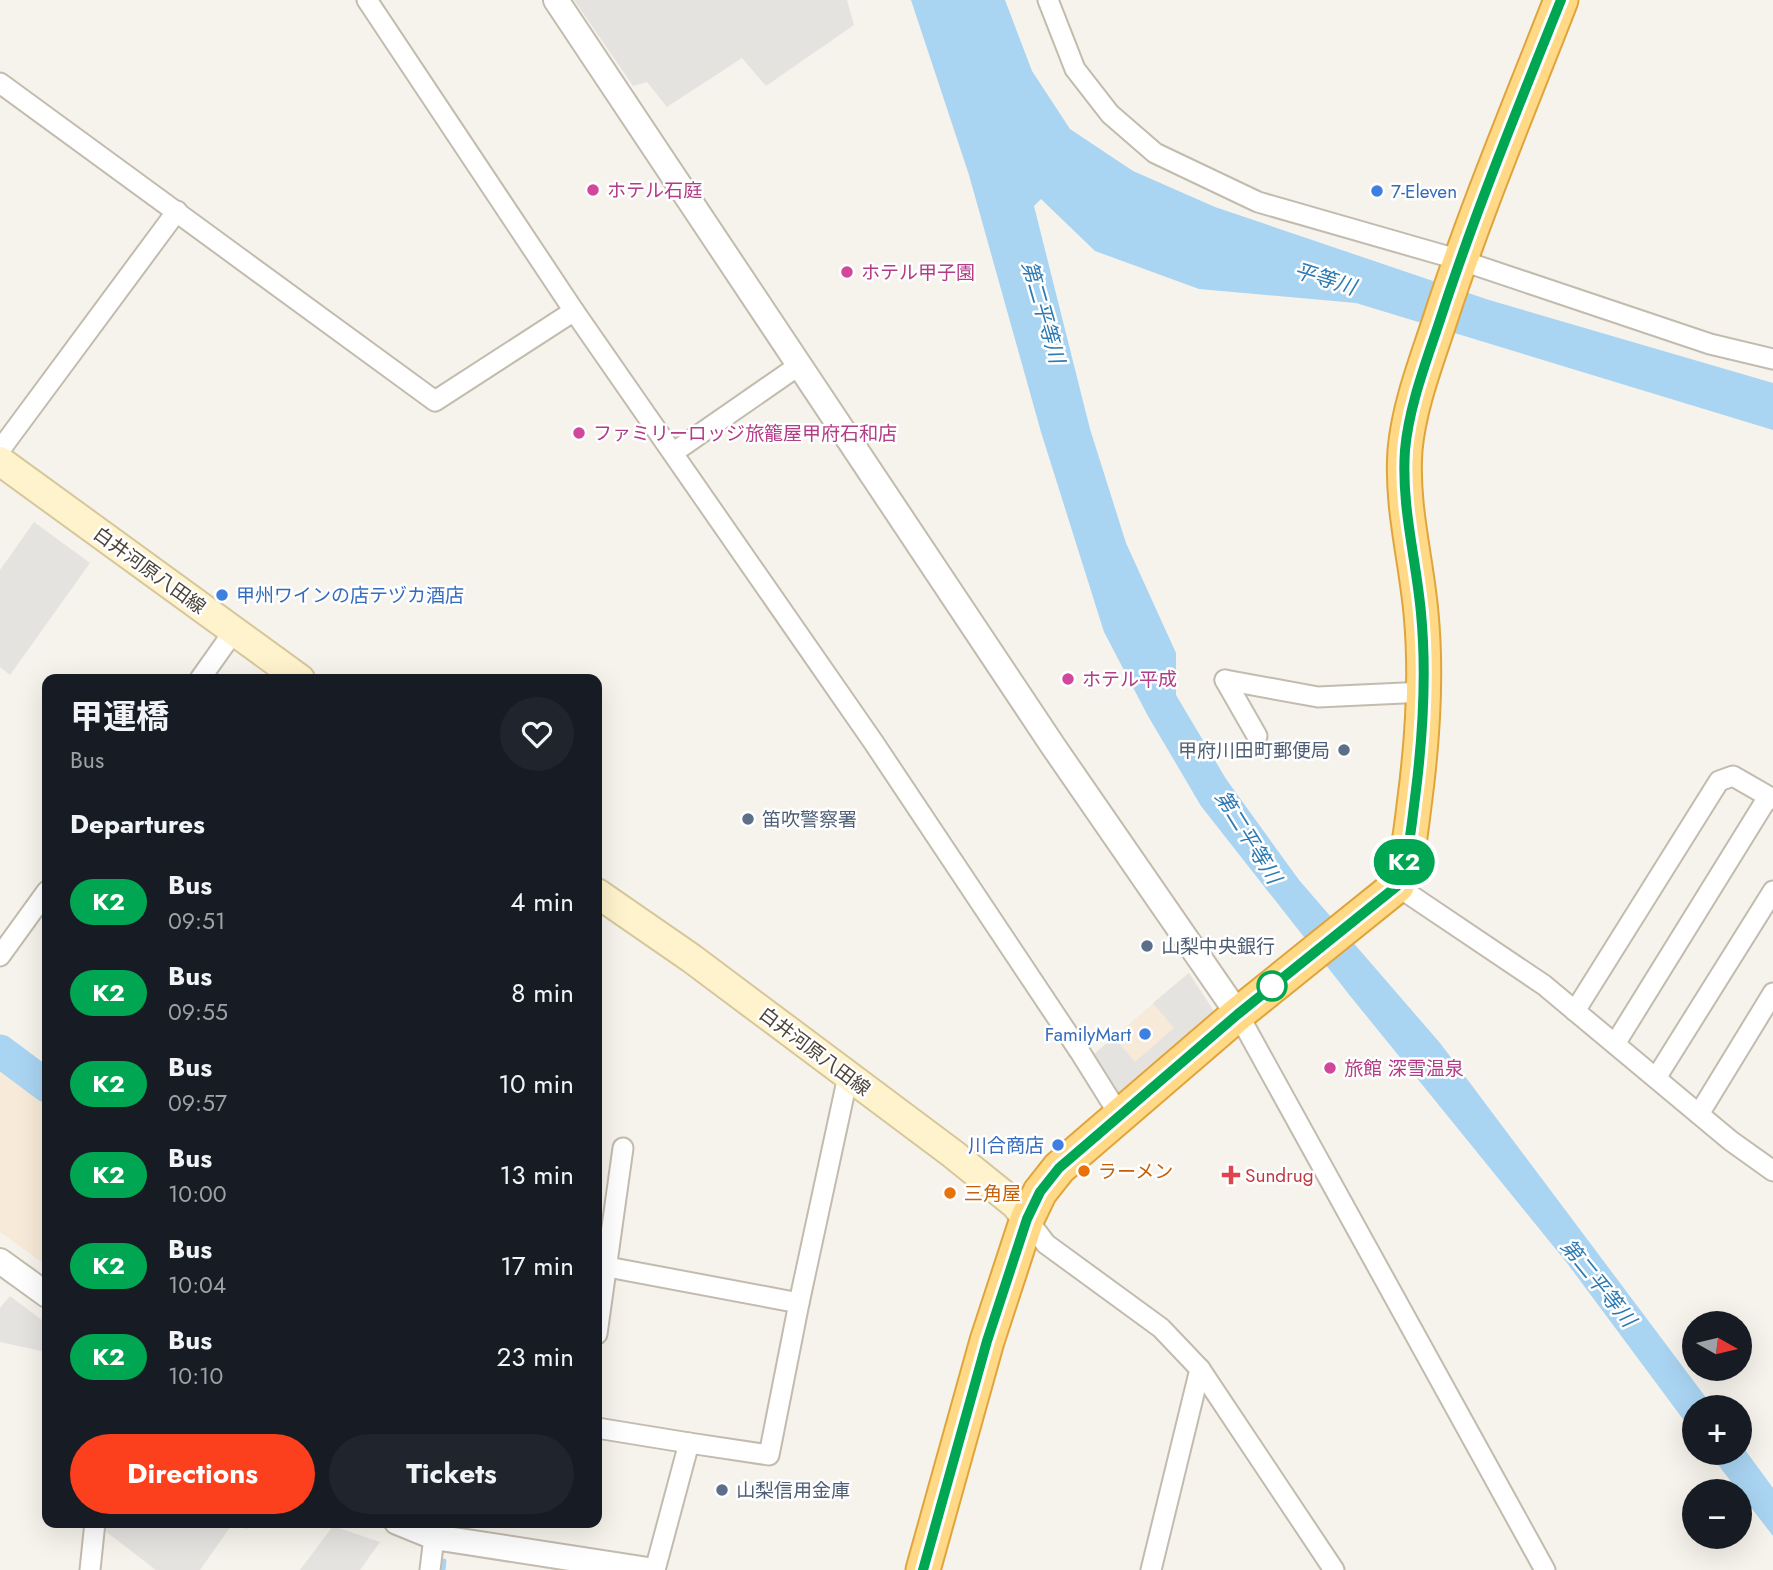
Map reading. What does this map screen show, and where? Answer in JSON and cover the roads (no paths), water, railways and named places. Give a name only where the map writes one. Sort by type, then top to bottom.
[{"type":"highway","points":[[923,1570],[987,1341],[1027,1219],[1040,1192],[1059,1168],[1238,1014],[1397,886],[1402,874],[1424,729],[1425,692],[1421,613],[1405,509],[1405,449],[1416,394],[1458,265],[1561,0]]},
{"type":"main road","name":"白井河原八田線","points":[[0,461],[293,674]]},
{"type":"main road","name":"白井河原八田線","points":[[602,896],[691,958],[953,1154],[1015,1204],[1027,1219]]},
{"type":"street","points":[[367,0],[574,311],[889,766],[1120,1116]]},
{"type":"street","points":[[556,0],[1053,746],[1238,1014],[1545,1570]]},
{"type":"street","points":[[1048,0],[1075,69],[1110,114],[1154,153],[1258,202],[1710,344],[1773,359]]},
{"type":"street","points":[[0,83],[435,401],[574,311]]},
{"type":"street","points":[[0,450],[177,211]]},
{"type":"street","points":[[674,452],[798,366]]},
{"type":"street","points":[[204,674],[234,631]]},
{"type":"street","points":[[1257,736],[1225,680],[1318,698],[1425,692]]},
{"type":"street","points":[[1575,1011],[1718,781],[1733,776],[1771,798],[1615,1044]]},
{"type":"street","points":[[1397,886],[1544,985],[1699,1114],[1773,1171]]},
{"type":"street","points":[[1656,1078],[1773,891]]},
{"type":"street","points":[[0,956],[42,898]]},
{"type":"street","points":[[1699,1114],[1773,993]]},
{"type":"street","points":[[602,1429],[769,1455],[848,1076]]},
{"type":"street","points":[[623,1148],[602,1266],[799,1303]]},
{"type":"street","points":[[1027,1219],[1046,1244],[1161,1328],[1200,1369],[1334,1570]]},
{"type":"street","points":[[0,1261],[42,1291]]},
{"type":"street","points":[[1151,1570],[1200,1369]]},
{"type":"street","points":[[655,1570],[689,1443]]},
{"type":"street","points":[[90,1570],[94,1528]]},
{"type":"street","points":[[412,1528],[434,1537],[649,1570]]},
{"type":"street","points":[[429,1570],[434,1537]]},
{"type":"water","points":[[911,0],[1005,0],[1032,71],[1070,129],[1133,171],[1215,207],[1489,300],[1773,383],[1773,430],[1356,303],[1199,289],[1095,251],[1041,199],[1034,206],[1090,429],[1126,543],[1176,653],[1176,695],[1226,779],[1299,880],[1440,1043],[1682,1366],[1682,1381],[1694,1381],[1704,1395],[1682,1395],[1682,1418],[1567,1263],[1351,997],[1201,806],[1148,716],[1104,632],[1041,432],[969,175]]},
{"type":"water","points":[[1752,1459],[1773,1488],[1773,1536],[1752,1509],[1752,1479],[1729,1479],[1718,1465],[1752,1465]]},
{"type":"waterway","points":[[0,1051],[42,1082]]},
{"type":"waterway","points":[[443,1570],[444,1561]]},
{"type":"place","name":"ホテル石庭","points":[[593,190]]},
{"type":"place","name":"7-Eleven","points":[[1377,191]]},
{"type":"place","name":"ホテル甲子園","points":[[847,272]]},
{"type":"place","name":"ファミリーロッジ旅籠屋甲府石和店","points":[[579,433]]},
{"type":"place","name":"甲州ワインの店テヅカ酒店","points":[[222,595]]},
{"type":"place","name":"ホテル平成","points":[[1068,679]]},
{"type":"place","name":"甲府川田町郵便局","points":[[1344,750]]},
{"type":"place","name":"笛吹警察署","points":[[748,819]]},
{"type":"place","name":"山梨中央銀行","points":[[1147,946]]},
{"type":"place","name":"FamilyMart","points":[[1145,1034]]},
{"type":"place","name":"旅館 深雪温泉","points":[[1330,1068]]},
{"type":"place","name":"川合商店","points":[[1058,1145]]},
{"type":"place","name":"ラーメン","points":[[1084,1171]]},
{"type":"place","name":"Sundrug","points":[[1231,1175]]},
{"type":"place","name":"三角屋","points":[[950,1193]]},
{"type":"place","name":"山梨信用金庫","points":[[722,1490]]},
{"type":"water label","name":"平等川","points":[[1325,279]]},
{"type":"water label","name":"第二平等川","points":[[1043,312]]},
{"type":"water label","name":"第二平等川","points":[[1248,837]]},
{"type":"water label","name":"第二平等川","points":[[1598,1283]]}]
